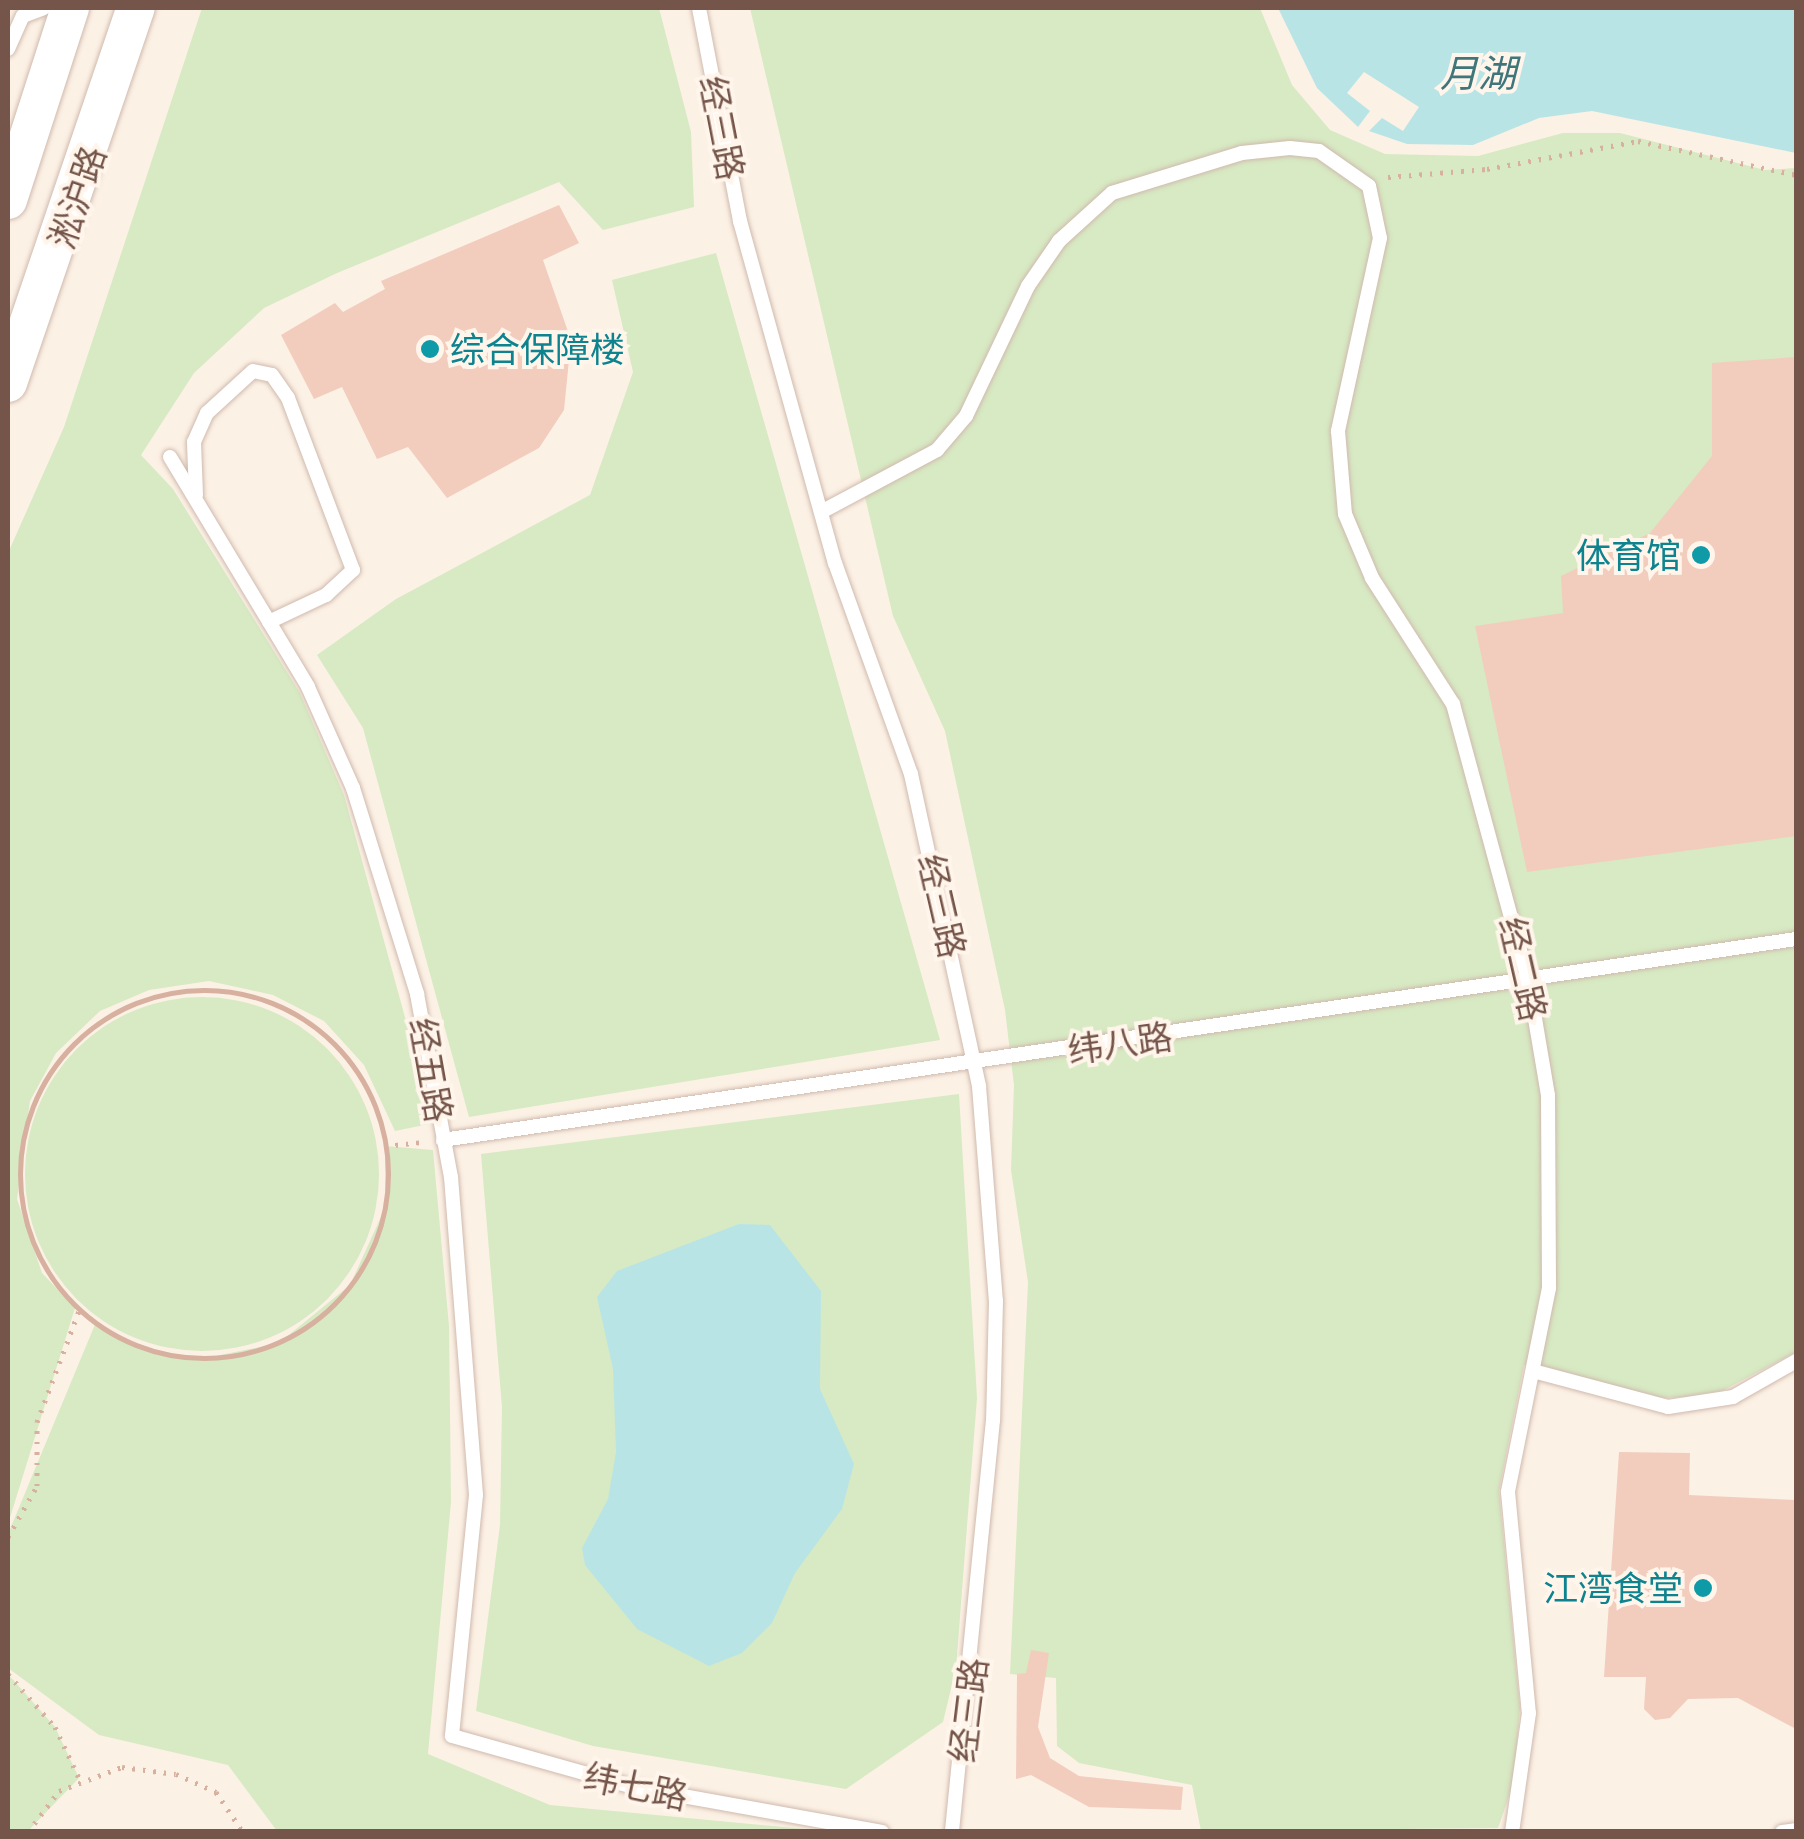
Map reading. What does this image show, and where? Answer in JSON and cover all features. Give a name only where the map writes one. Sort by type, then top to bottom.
[{"type":"main road","name":"淞沪路","points":[[8,200],[70,8]]},
{"type":"main road","name":"淞沪路","points":[[8,383],[136,8]]},
{"type":"lane","points":[[8,50],[23,16],[44,8]]},
{"type":"lane","name":"经三路","points":[[699,8],[740,221],[821,512],[911,774],[976,1064],[996,1302],[993,1420],[952,1832]]},
{"type":"lane","points":[[821,512],[937,450],[966,416],[1028,286],[1059,242],[1112,194],[1242,153],[1290,148],[1335,159],[1369,186]]},
{"type":"lane","name":"经二路","points":[[1369,186],[1380,238],[1338,431],[1345,514],[1372,578],[1453,704],[1529,982],[1548,1095],[1553,1242],[1508,1492],[1529,1713],[1512,1832]]},
{"type":"lane","points":[[197,501],[194,442],[207,413],[252,370],[272,375],[288,398],[353,570],[326,595],[269,622]]},
{"type":"lane","name":"经五路","points":[[170,457],[269,622],[352,788],[417,994],[444,1140],[468,1332],[476,1495],[452,1736]]},
{"type":"lane","name":"纬八路","points":[[444,1140],[1529,982],[1796,939]]},
{"type":"lane","points":[[1532,1371],[1668,1407],[1733,1398],[1796,1361]]},
{"type":"lane","name":"纬七路","points":[[452,1736],[633,1788],[882,1832]]},
{"type":"lane","points":[[1782,1832],[1796,1830]]},
{"type":"path","points":[[1369,186],[1404,171],[1478,170],[1638,142],[1796,175]]},
{"type":"path","points":[[193,991],[280,1008],[333,1042],[358,1072],[385,1146],[385,1208],[369,1252],[327,1310],[279,1343],[252,1353],[171,1357],[139,1347],[80,1308],[44,1266],[30,1235],[21,1149],[51,1070],[104,1019],[193,991]]},
{"type":"path","points":[[385,1146],[444,1140]]},
{"type":"path","points":[[8,1537],[38,1486],[36,1422],[80,1308]]},
{"type":"path","points":[[8,1674],[54,1728],[78,1778]]},
{"type":"path","points":[[28,1832],[78,1778],[122,1766],[176,1774],[216,1792],[243,1832]]},
{"type":"green space","points":[[202,8],[659,8],[691,132],[694,207],[603,230],[559,182],[337,273],[264,308],[194,373],[141,455],[173,489],[300,693],[344,795],[434,1123],[395,1131],[364,1065],[324,1021],[273,995],[209,981],[149,990],[100,1011],[56,1053],[30,1101],[17,1199],[42,1273],[75,1308],[8,1524],[8,553],[64,427]]},
{"type":"green space","points":[[750,8],[1260,8],[1292,85],[1330,130],[1385,154],[1478,156],[1563,133],[1620,133],[1765,170],[1796,168],[1796,1352],[1722,1391],[1686,1397],[1653,1398],[1524,1365],[1499,1491],[1520,1707],[1514,1782],[1498,1828],[1201,1831],[1192,1785],[1079,1763],[1057,1746],[1056,1678],[1010,1674],[1028,1282],[1011,1170],[1014,1085],[1005,1010],[945,731],[893,616]]},
{"type":"green space","points":[[716,253],[940,1040],[469,1117],[363,728],[317,655],[396,599],[590,495],[633,372],[612,280]]},
{"type":"green space","points":[[202,997],[237,1001],[270,1011],[300,1027],[327,1049],[349,1076],[365,1106],[375,1139],[379,1174],[375,1209],[365,1242],[349,1272],[327,1299],[300,1321],[270,1337],[237,1347],[202,1351],[167,1347],[134,1337],[104,1321],[77,1299],[55,1272],[39,1242],[29,1209],[25,1174],[29,1139],[39,1106],[55,1076],[77,1049],[104,1027],[134,1011],[167,1001]]},
{"type":"green space","points":[[959,1094],[977,1398],[956,1668],[943,1722],[846,1789],[593,1746],[476,1711],[500,1525],[502,1407],[481,1154]]},
{"type":"green space","points":[[385,1146],[433,1150],[449,1326],[451,1502],[428,1754],[550,1805],[826,1831],[277,1831],[228,1765],[99,1735],[8,1668],[8,1534],[96,1322],[139,1347],[201,1359],[279,1343],[350,1285],[385,1208]]},
{"type":"green space","points":[[8,1674],[55,1727],[79,1778],[28,1831],[8,1831]]},
{"type":"water","name":"月湖","points":[[1278,8],[1796,8],[1796,153],[1592,111],[1539,118],[1473,145],[1407,144],[1369,131],[1382,118],[1403,131],[1419,107],[1364,72],[1347,93],[1370,111],[1358,127],[1317,88]]},
{"type":"water","points":[[739,1224],[770,1225],[821,1291],[820,1389],[854,1464],[842,1509],[795,1573],[772,1623],[742,1653],[709,1666],[637,1629],[585,1565],[582,1548],[608,1499],[616,1452],[613,1369],[597,1297],[617,1271]]},
{"type":"building","name":"综合保障楼","points":[[559,205],[579,243],[543,260],[571,340],[564,410],[539,448],[447,498],[408,447],[377,459],[342,387],[314,399],[281,335],[335,303],[343,312],[385,289],[381,281]]},
{"type":"building","name":"体育馆","points":[[1796,357],[1796,836],[1527,872],[1475,626],[1563,613],[1561,576],[1650,533],[1712,456],[1712,363]]},
{"type":"building","name":"江湾食堂","points":[[1619,1452],[1690,1453],[1689,1495],[1796,1500],[1796,1729],[1738,1698],[1688,1699],[1670,1718],[1655,1720],[1644,1709],[1646,1677],[1604,1677]]},
{"type":"building","points":[[1031,1650],[1049,1653],[1038,1727],[1050,1758],[1079,1776],[1183,1787],[1181,1810],[1089,1807],[1031,1775],[1016,1779],[1017,1674],[1026,1673]]},
{"type":"place","name":"综合保障楼","points":[[430,349]]},
{"type":"place","name":"体育馆","points":[[1701,555]]},
{"type":"place","name":"江湾食堂","points":[[1703,1588]]}]
